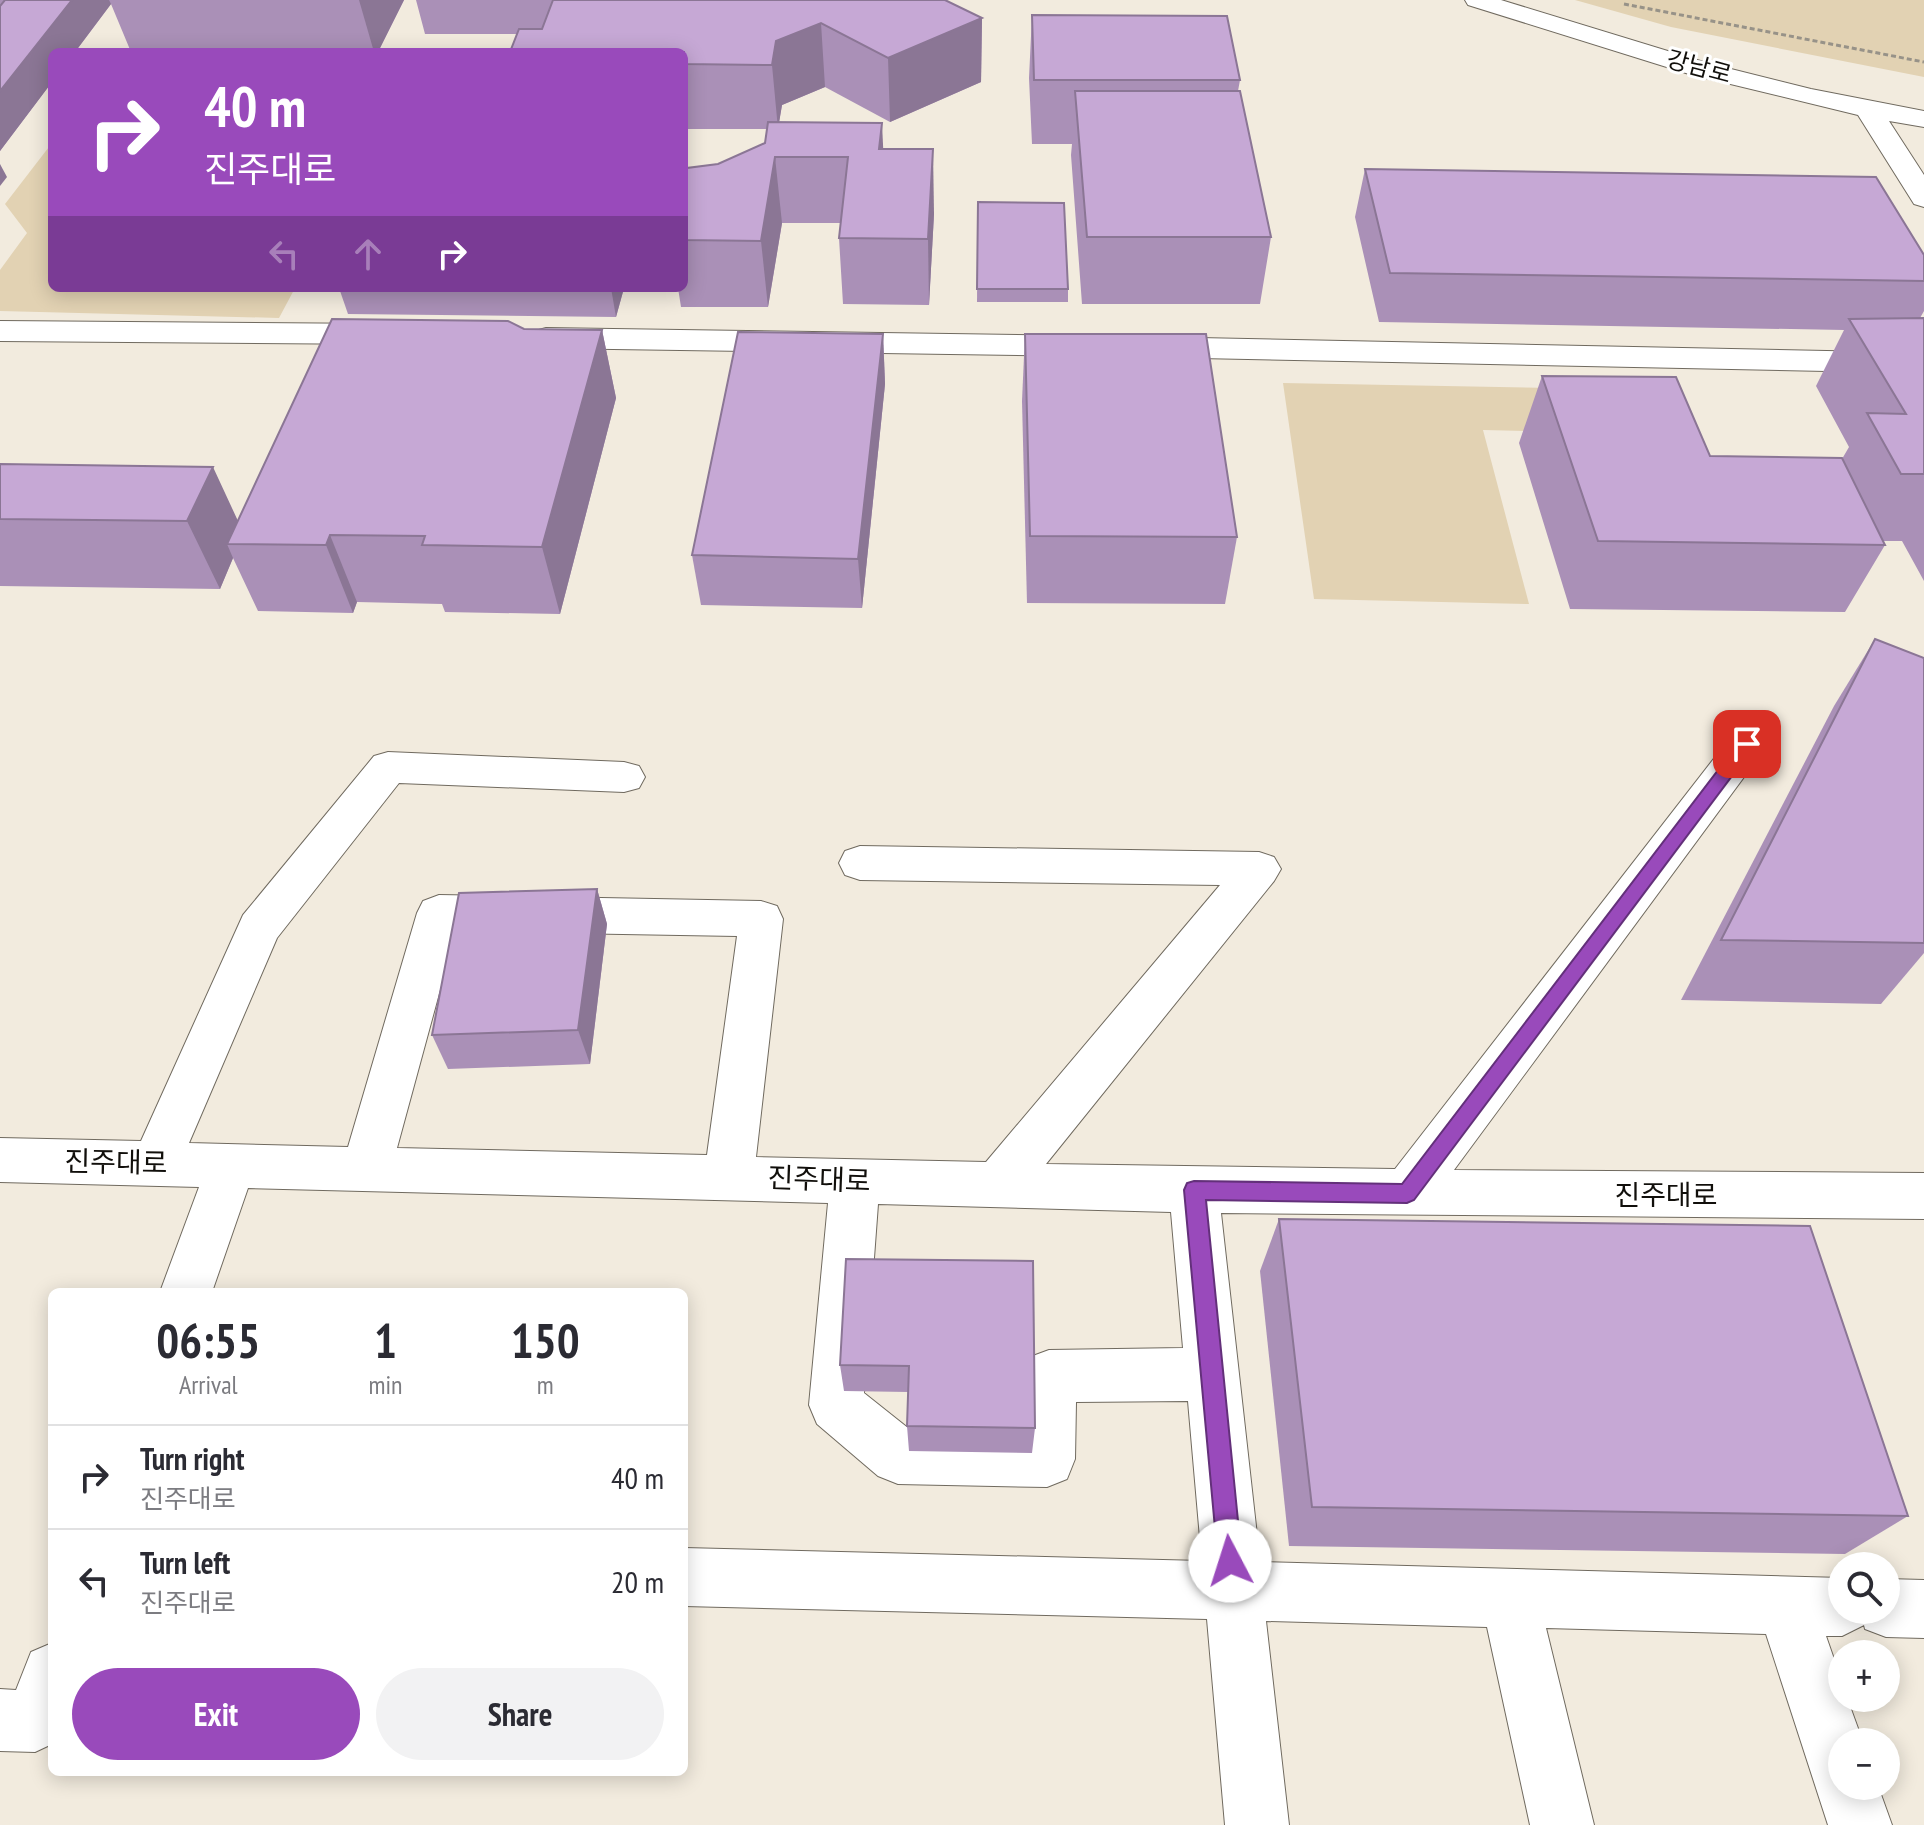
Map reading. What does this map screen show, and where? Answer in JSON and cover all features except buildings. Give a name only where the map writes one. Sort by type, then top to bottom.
[{"type":"street","name":"강남로","points":[[1477,0],[1673,61],[1869,110],[1924,119]]},
{"type":"street","points":[[1869,110],[1924,198]]},
{"type":"street","points":[[0,331],[423,335]]},
{"type":"street","points":[[519,337],[1924,363]]},
{"type":"street","points":[[1407,1193],[1747,744]]},
{"type":"street","points":[[156,1162],[259,928],[388,767],[624,777]]},
{"type":"street","points":[[860,863],[1259,869],[999,1184]]},
{"type":"street","points":[[367,1167],[439,913],[761,919],[729,1177]]},
{"type":"street","name":"진주대로","points":[[0,1160],[1194,1190],[1924,1196]]},
{"type":"street","points":[[187,1288],[232,1164]]},
{"type":"street","points":[[855,1181],[836,1405],[898,1456],[1047,1459],[1049,1376],[1212,1374]]},
{"type":"street","points":[[1194,1190],[1257,1825]]},
{"type":"street","points":[[688,1577],[1814,1606],[1835,1728]]},
{"type":"street","points":[[1510,1598],[1562,1825]]},
{"type":"street","points":[[1900,1608],[1924,1609]]},
{"type":"street","points":[[0,1720],[35,1721],[48,1684]]},
{"type":"street","points":[[1852,1800],[1860,1825]]},
{"type":"path","points":[[1612,0],[1731,27],[1924,62]]},
{"type":"shaded area","points":[[1575,0],[1924,0],[1924,77],[1671,27]]},
{"type":"shaded area","points":[[48,148],[48,292],[293,292],[279,318],[0,311],[0,270],[27,233],[5,204]]},
{"type":"shaded area","points":[[1283,383],[1613,389],[1629,433],[1483,430],[1529,604],[1314,599]]},
{"type":"route","points":[[1230,1561],[1194,1190],[1407,1193],[1747,744]]}]
